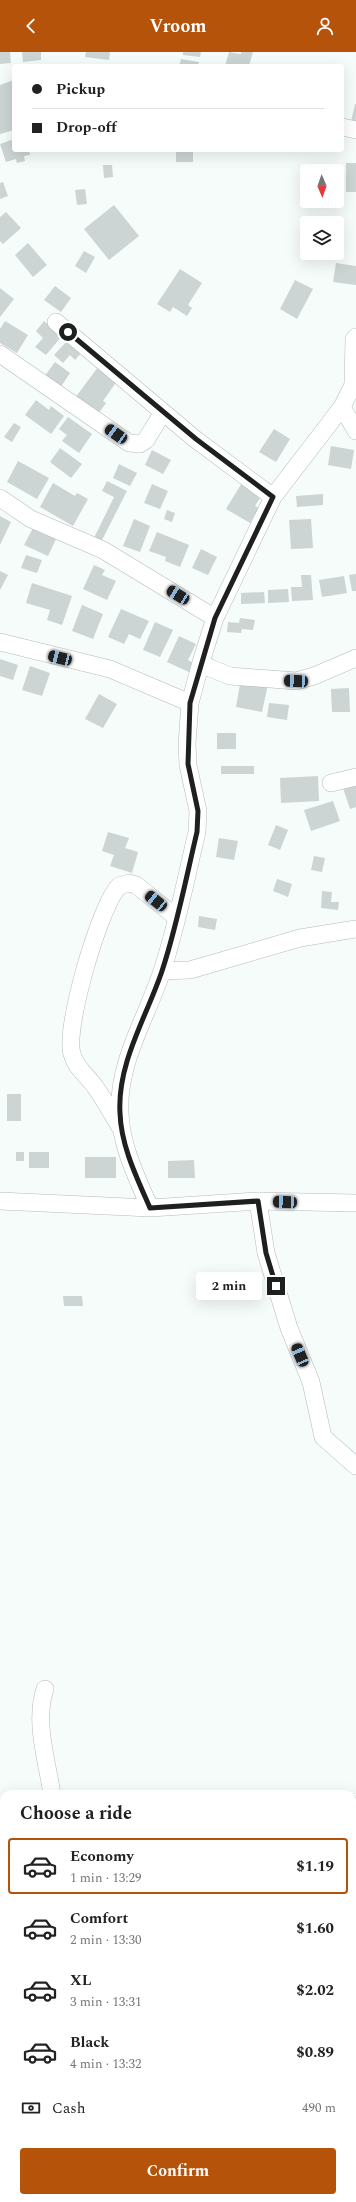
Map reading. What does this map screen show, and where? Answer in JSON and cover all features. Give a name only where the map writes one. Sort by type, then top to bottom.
[{"type":"street","points":[[344,127],[356,130]]},
{"type":"street","points":[[56,322],[237,472],[273,497]]},
{"type":"street","points":[[150,1208],[133,1169],[123,1133],[120,1112],[121,1092],[128,1061],[162,971],[198,820],[188,764],[190,703],[215,618],[273,497],[342,407],[353,385],[354,339],[356,337]]},
{"type":"street","points":[[0,354],[130,443],[140,444],[146,440],[163,412]]},
{"type":"street","points":[[342,407],[356,431]]},
{"type":"street","points":[[0,498],[31,519],[103,550],[215,618]]},
{"type":"street","points":[[0,642],[110,669],[190,703]]},
{"type":"street","points":[[201,662],[210,668],[230,676],[296,681],[314,676],[356,658]]},
{"type":"street","points":[[331,783],[356,777]]},
{"type":"street","points":[[123,1133],[95,1086],[83,1074],[72,1053],[71,1028],[76,1002],[96,935],[109,901],[119,886],[129,883],[136,885],[176,917]]},
{"type":"street","points":[[162,971],[190,970],[300,938],[356,929]]},
{"type":"street","points":[[0,1201],[150,1208],[258,1201],[356,1203]]},
{"type":"street","points":[[258,1201],[266,1253],[289,1328],[311,1382],[323,1437],[356,1466]]},
{"type":"street","points":[[45,1690],[41,1702],[42,1734],[51,1790]]},
{"type":"building","points":[[0,52],[10,52],[11,63],[0,64]]},
{"type":"building","points":[[22,52],[41,52],[41,60],[23,62]]},
{"type":"building","points":[[86,52],[110,52],[109,60],[85,57]]},
{"type":"building","points":[[183,52],[201,52],[200,57],[183,55]]},
{"type":"building","points":[[229,52],[241,54],[241,52],[253,52],[250,64],[226,64]]},
{"type":"building","points":[[181,59],[199,62],[198,64],[180,64]]},
{"type":"building","points":[[12,81],[12,131],[0,134],[0,85]]},
{"type":"building","points":[[356,104],[356,127],[350,126]]},
{"type":"building","points":[[12,140],[12,152],[29,152],[30,155],[24,156],[25,161],[17,163],[16,159],[6,162],[0,144]]},
{"type":"building","points":[[176,152],[193,152],[193,162],[176,162]]},
{"type":"building","points":[[346,163],[356,163],[356,192],[346,192]]},
{"type":"building","points":[[103,165],[112,165],[113,177],[104,178]]},
{"type":"building","points":[[3,182],[8,196],[0,199],[0,183]]},
{"type":"building","points":[[85,189],[87,204],[77,205],[75,190]]},
{"type":"building","points":[[114,205],[139,236],[109,260],[84,229]]},
{"type":"building","points":[[6,212],[21,228],[3,244],[0,241],[0,217]]},
{"type":"building","points":[[28,243],[47,265],[33,277],[15,255]]},
{"type":"building","points":[[84,251],[95,257],[86,273],[75,266]]},
{"type":"building","points":[[336,263],[356,266],[356,285],[333,282]]},
{"type":"building","points":[[180,269],[202,283],[188,305],[192,308],[187,316],[173,307],[170,312],[157,304]]},
{"type":"building","points":[[295,280],[313,289],[297,319],[280,309]]},
{"type":"building","points":[[55,286],[71,298],[61,312],[44,300]]},
{"type":"building","points":[[0,288],[14,299],[0,317]]},
{"type":"building","points":[[5,321],[28,335],[17,353],[0,343],[0,329]]},
{"type":"building","points":[[44,321],[62,336],[46,355],[35,347],[43,338],[36,331]]},
{"type":"building","points":[[67,341],[81,353],[75,360],[70,355],[63,363],[54,355]]},
{"type":"building","points":[[55,362],[70,373],[60,388],[44,377]]},
{"type":"building","points":[[98,367],[117,381],[103,401],[106,403],[98,414],[75,398]]},
{"type":"building","points":[[36,400],[49,410],[51,406],[64,416],[51,434],[25,415]]},
{"type":"building","points":[[68,417],[92,434],[79,453],[62,441],[67,435],[59,429]]},
{"type":"building","points":[[14,423],[21,427],[12,442],[4,437]]},
{"type":"building","points":[[274,429],[290,439],[276,462],[259,452]]},
{"type":"building","points":[[331,446],[354,450],[351,469],[328,465]]},
{"type":"building","points":[[60,448],[82,464],[71,478],[50,462]]},
{"type":"building","points":[[152,450],[171,460],[163,474],[145,465]]},
{"type":"building","points":[[18,461],[49,478],[37,499],[7,482]]},
{"type":"building","points":[[119,464],[137,473],[130,486],[113,478]]},
{"type":"building","points":[[107,481],[127,491],[101,542],[94,538],[114,497],[102,491]]},
{"type":"building","points":[[243,481],[263,493],[255,506],[259,508],[250,523],[226,509]]},
{"type":"building","points":[[53,483],[75,496],[77,493],[88,499],[73,526],[40,507]]},
{"type":"building","points":[[152,484],[168,491],[160,509],[144,503]]},
{"type":"building","points":[[323,494],[323,505],[297,507],[296,496]]},
{"type":"building","points":[[167,510],[175,513],[172,522],[164,519]]},
{"type":"building","points":[[0,516],[11,522],[0,545]]},
{"type":"building","points":[[134,519],[150,526],[140,552],[123,546]]},
{"type":"building","points":[[311,519],[313,548],[291,549],[289,520]]},
{"type":"building","points":[[33,528],[56,539],[48,556],[24,545]]},
{"type":"building","points":[[157,532],[189,545],[180,567],[165,561],[166,557],[149,551]]},
{"type":"building","points":[[201,549],[217,557],[208,575],[192,568]]},
{"type":"building","points":[[26,555],[42,560],[37,573],[21,568]]},
{"type":"building","points":[[94,565],[105,570],[102,575],[116,581],[107,600],[83,589]]},
{"type":"building","points":[[0,571],[8,575],[0,590]]},
{"type":"building","points":[[356,574],[356,591],[352,591],[349,575]]},
{"type":"building","points":[[301,575],[311,575],[313,600],[292,601],[291,587],[302,587]]},
{"type":"building","points":[[344,576],[347,593],[322,597],[319,580]]},
{"type":"building","points":[[32,583],[72,596],[62,625],[47,620],[50,610],[26,603]]},
{"type":"building","points":[[288,589],[289,602],[268,603],[268,590]]},
{"type":"building","points":[[264,592],[265,603],[241,604],[241,593]]},
{"type":"building","points":[[82,605],[103,614],[93,639],[72,631]]},
{"type":"building","points":[[121,609],[149,621],[140,639],[129,634],[124,644],[108,637]]},
{"type":"building","points":[[240,618],[255,620],[253,630],[242,629],[241,633],[227,632],[228,622],[239,623]]},
{"type":"building","points":[[155,622],[173,630],[160,657],[143,650]]},
{"type":"building","points":[[179,636],[196,644],[188,660],[193,663],[189,672],[167,662]]},
{"type":"building","points":[[0,659],[18,665],[13,680],[0,676]]},
{"type":"building","points":[[30,666],[50,673],[42,696],[22,690]]},
{"type":"building","points":[[241,679],[268,684],[262,712],[236,707]]},
{"type":"building","points":[[349,688],[350,712],[332,712],[331,689]]},
{"type":"building","points":[[99,694],[117,704],[103,728],[85,719]]},
{"type":"building","points":[[269,703],[289,705],[287,720],[267,717]]},
{"type":"building","points":[[217,733],[236,733],[236,749],[217,749]]},
{"type":"building","points":[[221,766],[254,766],[254,774],[221,774]]},
{"type":"building","points":[[318,776],[319,801],[281,803],[280,778]]},
{"type":"building","points":[[356,784],[356,807],[350,809],[343,788]]},
{"type":"building","points":[[333,801],[340,821],[311,831],[304,810]]},
{"type":"building","points":[[276,825],[288,830],[280,850],[268,845]]},
{"type":"building","points":[[108,832],[129,838],[125,848],[138,852],[132,873],[110,866],[114,855],[102,851]]},
{"type":"building","points":[[219,838],[238,841],[234,860],[216,857]]},
{"type":"building","points":[[314,856],[325,858],[322,872],[311,870]]},
{"type":"building","points":[[277,879],[292,884],[288,897],[273,891]]},
{"type":"building","points":[[322,891],[332,892],[331,902],[339,902],[338,910],[321,908]]},
{"type":"building","points":[[199,916],[217,919],[215,930],[198,927]]},
{"type":"building","points":[[7,1094],[21,1094],[21,1121],[7,1121]]},
{"type":"building","points":[[16,1152],[24,1152],[24,1161],[16,1161]]},
{"type":"building","points":[[29,1152],[49,1152],[49,1168],[29,1168]]},
{"type":"building","points":[[85,1157],[116,1157],[116,1178],[85,1178]]},
{"type":"building","points":[[194,1160],[195,1178],[168,1178],[168,1161]]},
{"type":"building","points":[[63,1296],[82,1296],[83,1306],[64,1306]]},
{"type":"route","points":[[68,332],[196,439],[237,472],[273,497],[215,618],[190,703],[188,764],[198,811],[197,832],[162,971],[130,1054],[121,1092],[120,1112],[123,1133],[133,1169],[150,1208],[258,1201],[266,1253],[276,1286]]}]
